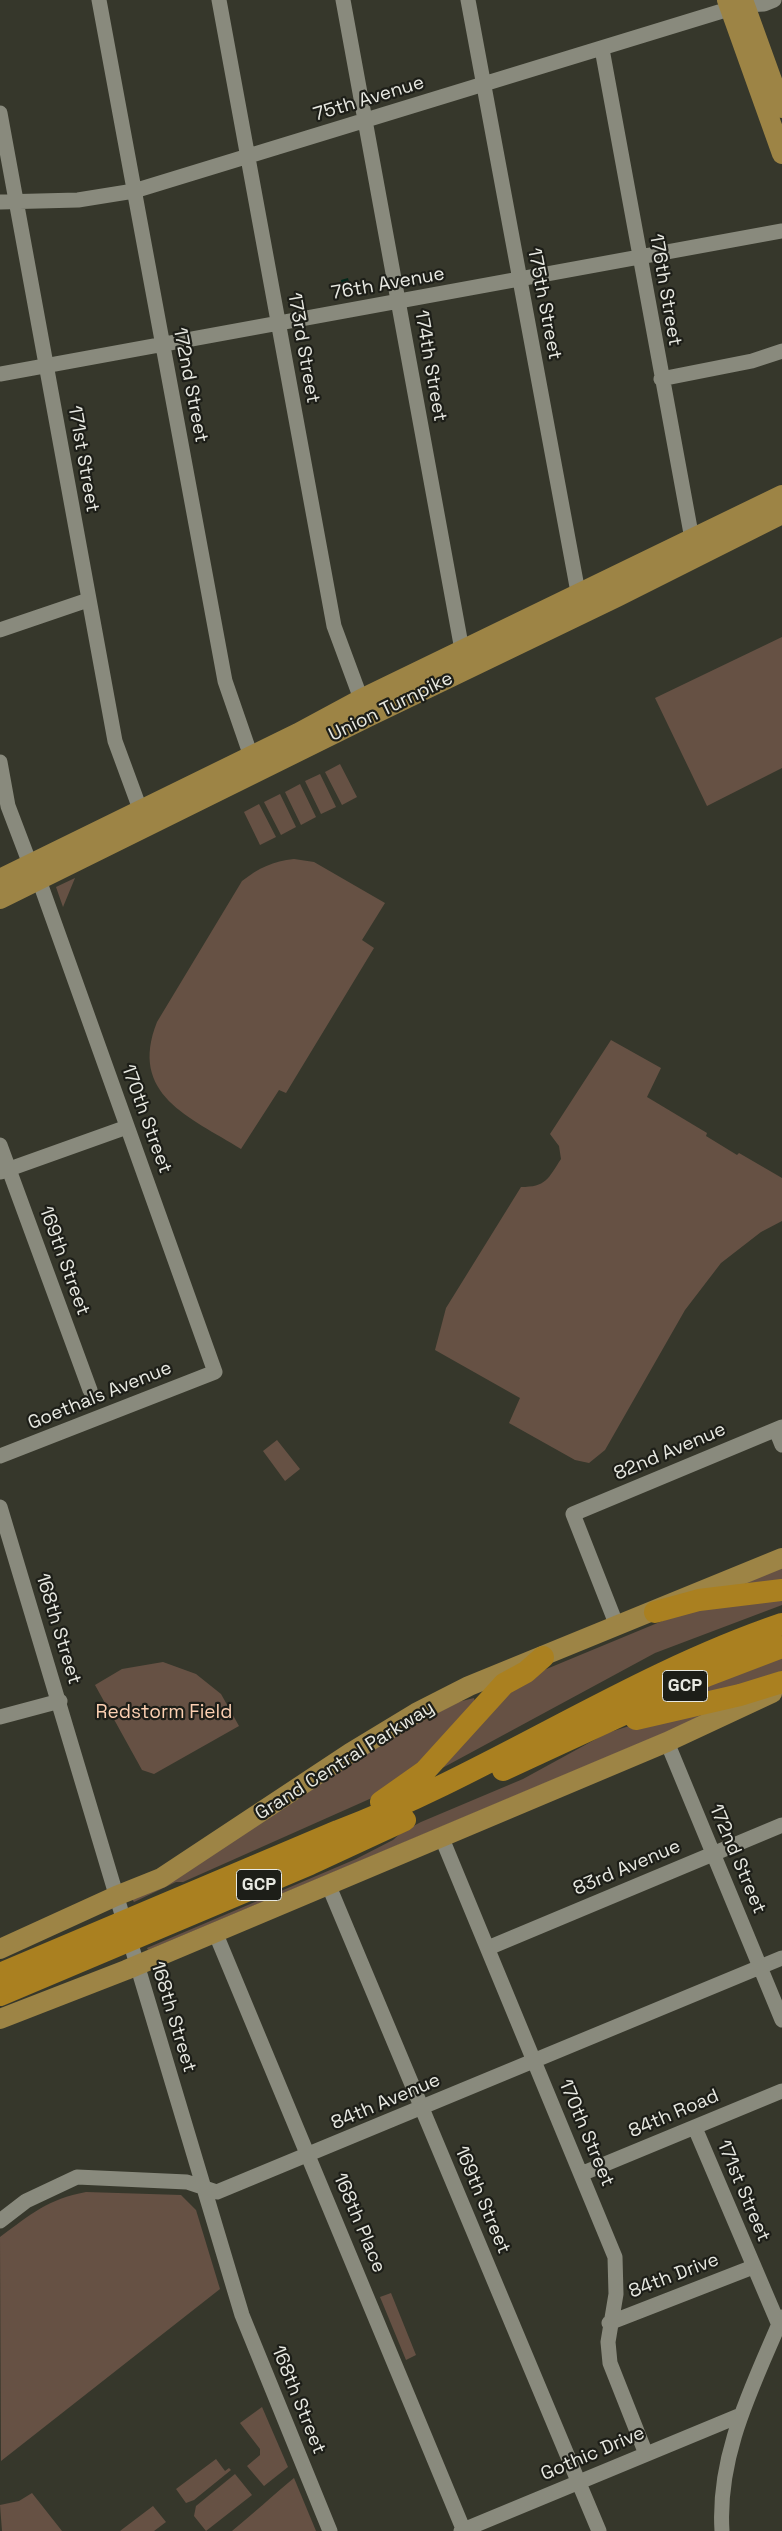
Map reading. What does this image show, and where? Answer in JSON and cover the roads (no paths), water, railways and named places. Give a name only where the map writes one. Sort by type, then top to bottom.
[{"type":"highway","points":[[655,1612],[699,1600],[782,1590]]},
{"type":"highway","name":"GCP","points":[[0,1974],[338,1831],[393,1810],[690,1659],[782,1624]]},
{"type":"highway","name":"GCP","points":[[0,1995],[353,1844],[513,1765],[591,1731],[706,1676],[782,1647]]},
{"type":"highway","points":[[338,1831],[405,1786],[425,1770],[504,1684],[526,1672],[543,1657]]},
{"type":"highway","points":[[591,1731],[740,1695],[782,1682]]},
{"type":"main road","points":[[739,3],[782,108]]},
{"type":"main road","points":[[739,3],[782,154]]},
{"type":"main road","name":"Union Turnpike","points":[[0,879],[34,872],[254,765],[361,699],[782,495]]},
{"type":"main road","name":"Union Turnpike","points":[[0,899],[34,872],[140,809],[254,765],[368,717],[583,614],[782,514]]},
{"type":"main road","name":"Grand Central Parkway","points":[[0,1948],[117,1902],[162,1878],[350,1753],[416,1713],[469,1686],[655,1612],[782,1558]]},
{"type":"main road","points":[[0,2020],[135,1959],[215,1932],[666,1742],[782,1689]]},
{"type":"street","name":"172nd Street","points":[[99,0],[225,681],[254,765]]},
{"type":"street","name":"173rd Street","points":[[219,0],[334,626],[361,699]]},
{"type":"street","name":"174th Street","points":[[344,0],[462,650]]},
{"type":"street","name":"175th Street","points":[[468,0],[583,614]]},
{"type":"street","name":"75th Avenue","points":[[0,202],[78,200],[134,191],[602,49],[739,3],[764,4],[774,0]]},
{"type":"street","name":"176th Street","points":[[602,49],[661,379],[692,539]]},
{"type":"street","name":"171st Street","points":[[0,113],[115,741],[140,809]]},
{"type":"street","name":"76th Avenue","points":[[0,374],[782,231]]},
{"type":"street","points":[[661,379],[752,361],[782,351]]},
{"type":"street","points":[[0,630],[88,600]]},
{"type":"street","name":"170th Street","points":[[0,762],[8,806],[34,872],[215,1372]]},
{"type":"street","points":[[4,1171],[127,1127]]},
{"type":"street","name":"169th Street","points":[[0,1145],[4,1171],[90,1390]]},
{"type":"street","name":"Goethals Avenue","points":[[0,1456],[215,1372]]},
{"type":"street","points":[[779,1428],[782,1445]]},
{"type":"street","name":"82nd Avenue","points":[[617,1626],[573,1514],[779,1428]]},
{"type":"street","name":"168th Street","points":[[0,1507],[60,1701],[117,1902],[242,2315],[330,2531]]},
{"type":"street","points":[[0,1717],[60,1701]]},
{"type":"street","name":"172nd Street","points":[[666,1742],[782,2020]]},
{"type":"street","name":"83rd Avenue","points":[[488,1948],[782,1825]]},
{"type":"street","name":"170th Street","points":[[441,1836],[615,2258],[616,2294],[608,2342],[610,2363],[646,2454]]},
{"type":"street","name":"169th Street","points":[[328,1884],[598,2531]]},
{"type":"street","name":"168th Place","points":[[215,1932],[463,2531]]},
{"type":"street","name":"84th Avenue","points":[[0,2221],[26,2201],[77,2177],[187,2182],[218,2192],[782,1958]]},
{"type":"street","name":"84th Road","points":[[581,2174],[782,2091]]},
{"type":"street","name":"171st Street","points":[[694,2128],[753,2267],[781,2323]]},
{"type":"street","name":"84th Drive","points":[[610,2323],[753,2267]]},
{"type":"street","points":[[722,2531],[726,2469],[741,2415],[781,2323]]},
{"type":"street","name":"Gothic Drive","points":[[463,2531],[741,2415]]},
{"type":"park label","name":"Redstorm Field","points":[[164,1713]]}]
